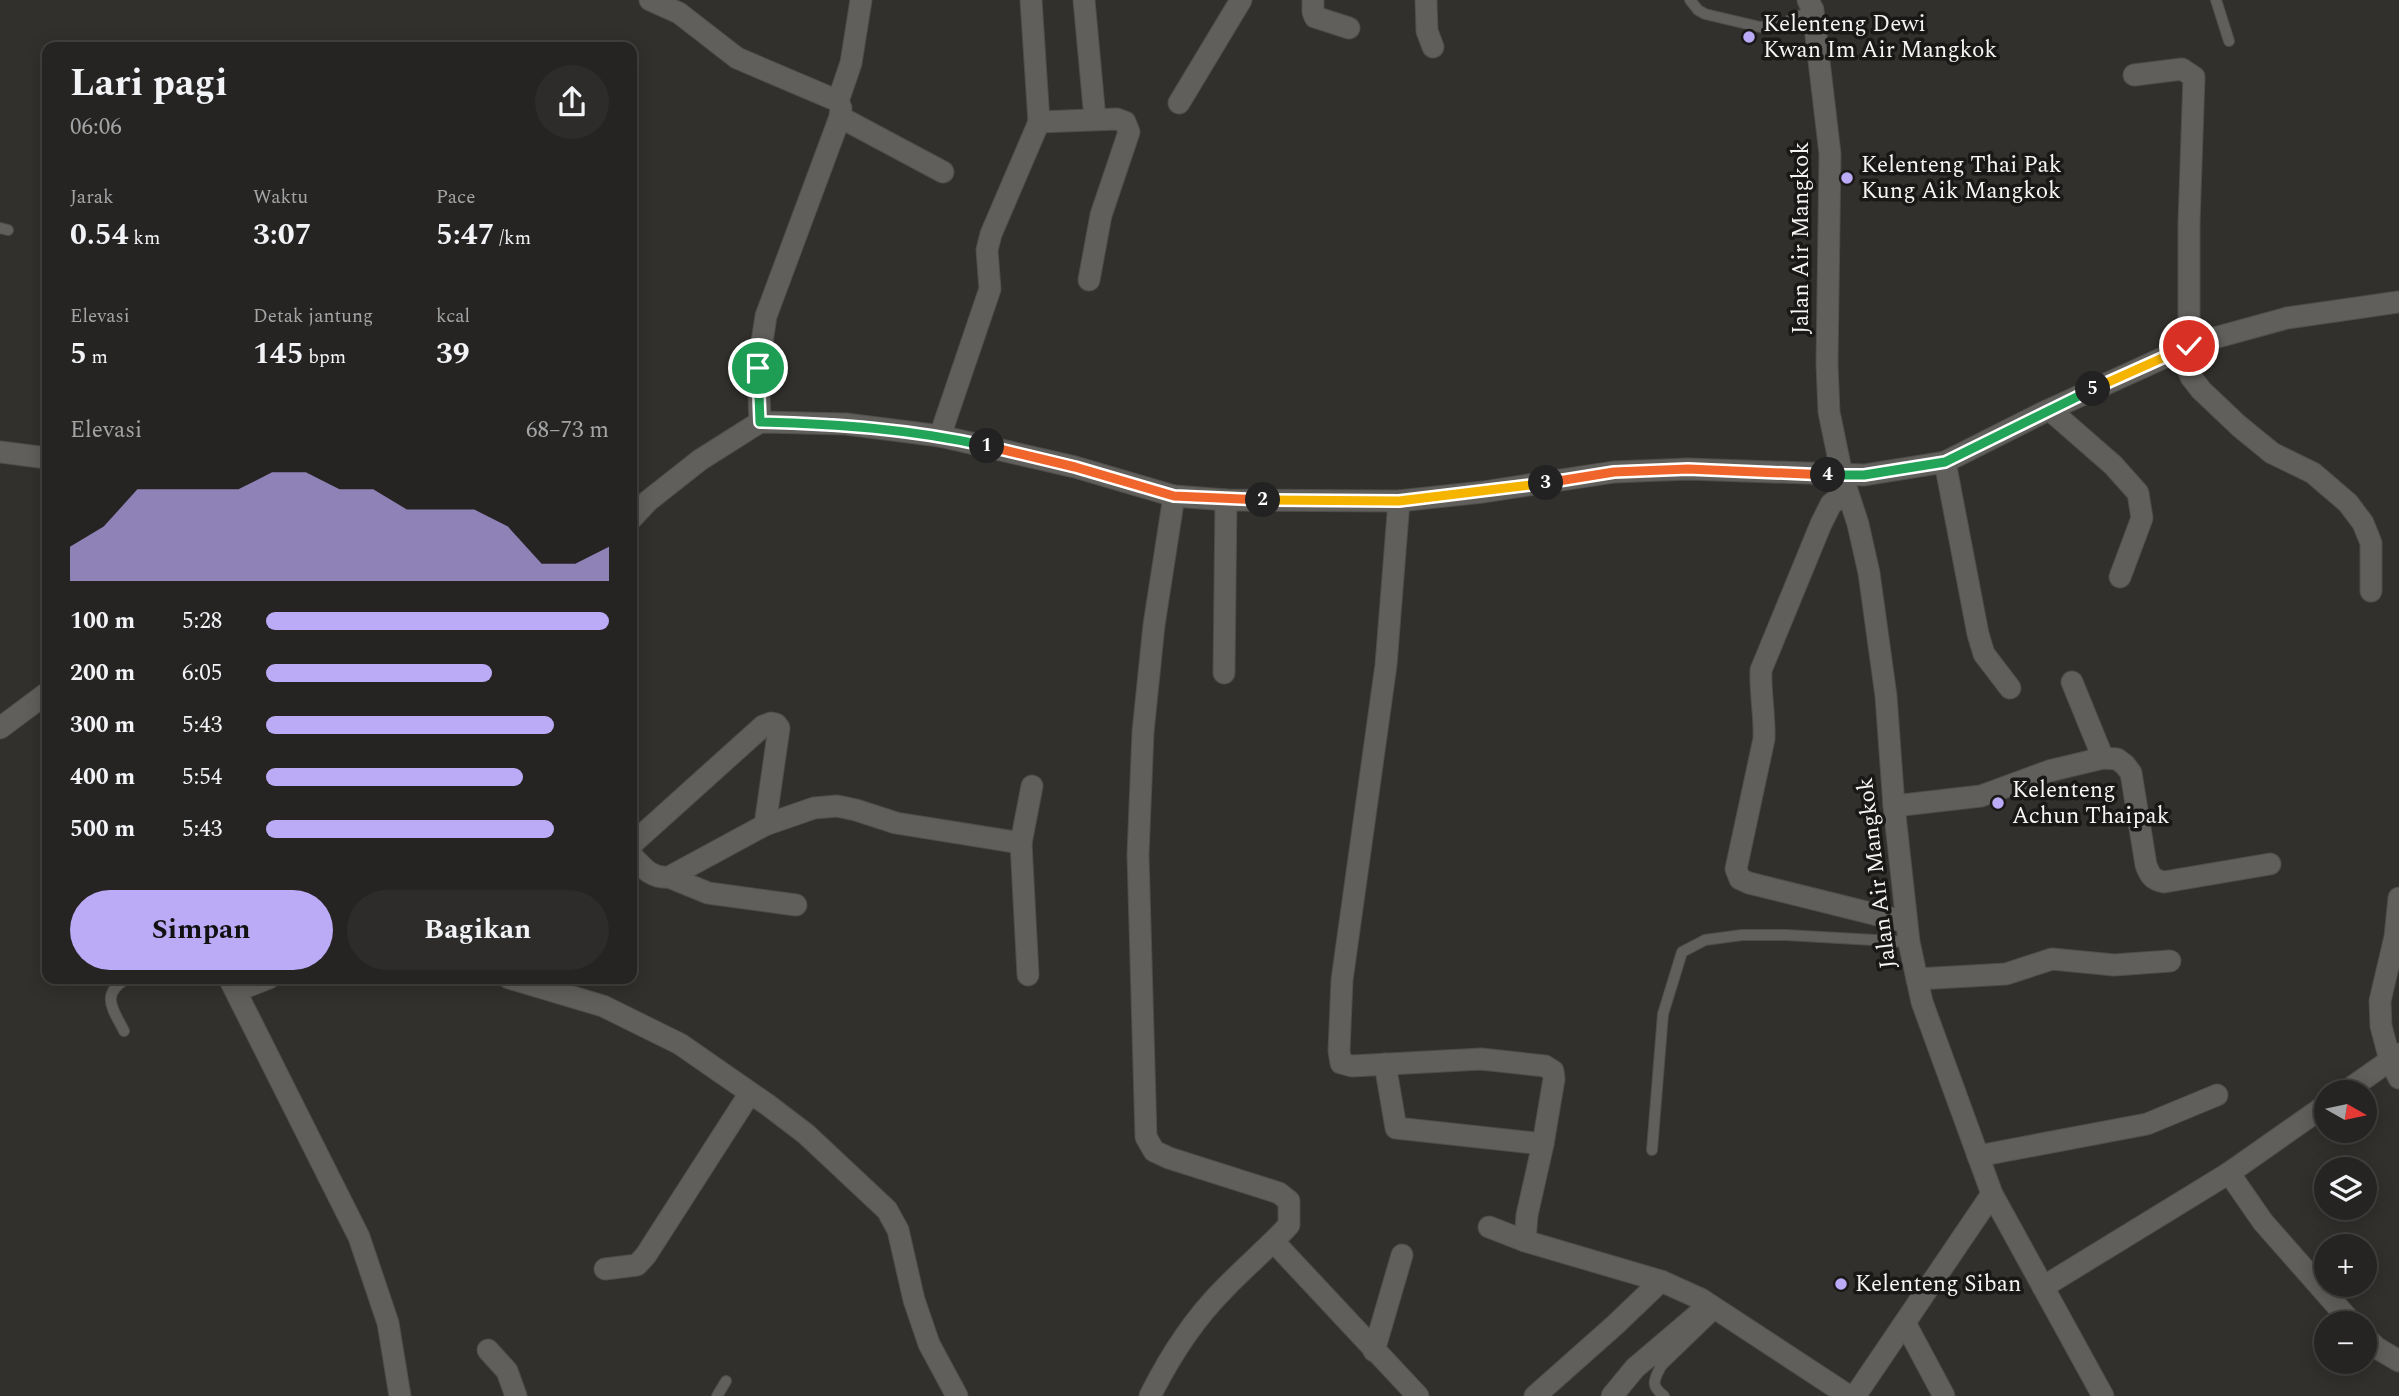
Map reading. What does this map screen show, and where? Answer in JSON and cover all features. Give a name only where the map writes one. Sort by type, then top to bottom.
[{"type":"street","points":[[650,0],[679,13],[737,58],[839,109],[943,172]]},
{"type":"street","points":[[760,422],[758,368],[766,316],[839,109],[851,63],[861,0]]},
{"type":"street","points":[[940,436],[990,289],[987,250],[991,234],[1039,122],[1031,0]]},
{"type":"street","points":[[1084,0],[1095,120]]},
{"type":"street","points":[[1179,103],[1241,0]]},
{"type":"street","points":[[1313,0],[1315,16],[1349,28]]},
{"type":"street","points":[[1426,0],[1427,31],[1433,47]]},
{"type":"street","name":"Jalan Air Mangkok","points":[[1811,5],[1830,154],[1827,364],[1829,412],[1869,573],[1886,696],[1907,932],[1922,1002],[1992,1194],[2103,1396]]},
{"type":"street","points":[[2134,75],[2182,69],[2194,78],[2185,348],[2191,377],[2239,426],[2272,453],[2313,473],[2348,503],[2363,523],[2371,544],[2371,591]]},
{"type":"street","points":[[1039,122],[1116,119],[1125,122],[1129,132],[1101,215],[1089,280]]},
{"type":"street","points":[[1907,932],[1749,883],[1740,879],[1736,869],[1764,739],[1761,670],[1821,524],[1845,484],[1864,475],[1945,462],[2185,348],[2287,318],[2399,302]]},
{"type":"street","points":[[2050,410],[2113,465],[2138,493],[2142,518],[2120,577]]},
{"type":"street","points":[[637,513],[700,460],[760,422],[846,424],[940,436],[1075,467],[1174,496],[1226,500],[1399,501],[1483,492],[1614,472],[1688,469],[1845,484]]},
{"type":"street","points":[[0,452],[42,457]]},
{"type":"street","points":[[1945,462],[1978,634],[1984,654],[2010,688]]},
{"type":"street","points":[[1150,1396],[1167,1363],[1200,1317],[1289,1224],[1289,1201],[1279,1193],[1169,1158],[1154,1151],[1146,1137],[1139,855],[1143,732],[1154,625],[1174,496]]},
{"type":"street","points":[[1224,673],[1226,500]]},
{"type":"street","points":[[1399,501],[1386,665],[1342,980],[1339,1051],[1341,1063],[1352,1066],[1481,1059],[1545,1066],[1553,1071],[1554,1079],[1527,1215],[1525,1241]]},
{"type":"street","points":[[2072,681],[2103,758]]},
{"type":"street","points":[[0,728],[42,697]]},
{"type":"street","points":[[637,839],[763,726],[771,723],[779,728],[765,825]]},
{"type":"street","points":[[1894,806],[1981,796],[2049,771],[2103,758],[2117,759],[2131,773],[2147,865],[2150,876],[2155,881],[2164,882],[2270,864]]},
{"type":"street","points":[[1028,975],[1021,843],[1032,786]]},
{"type":"street","points":[[637,861],[651,875],[668,877],[765,825],[814,808],[837,806],[895,823],[1021,843]]},
{"type":"street","points":[[668,877],[708,893],[796,905]]},
{"type":"street","points":[[2367,1080],[2396,1064],[2381,1026],[2380,1001],[2396,937],[2399,898]]},
{"type":"street","points":[[1917,979],[2006,974],[2052,959],[2115,965],[2170,961]]},
{"type":"street","points":[[232,984],[359,1237],[388,1323],[400,1396]]},
{"type":"street","points":[[529,984],[603,1006],[680,1044],[806,1134],[887,1210],[898,1230],[914,1300],[929,1344],[957,1396]]},
{"type":"street","points":[[1385,1064],[1396,1128],[1543,1144]]},
{"type":"street","points":[[605,1269],[637,1265],[646,1255],[750,1093]]},
{"type":"street","points":[[1978,1156],[2147,1124],[2217,1095]]},
{"type":"street","points":[[2043,1287],[2229,1173],[2314,1113]]},
{"type":"street","points":[[2229,1173],[2263,1222],[2341,1311]]},
{"type":"street","points":[[1855,1396],[1992,1194]]},
{"type":"street","points":[[1489,1227],[1525,1241],[1661,1281],[1714,1307],[1849,1396]]},
{"type":"street","points":[[1274,1242],[1418,1396]]},
{"type":"street","points":[[1374,1351],[1402,1255]]},
{"type":"street","points":[[1535,1396],[1661,1281]]},
{"type":"street","points":[[1612,1396],[1635,1368],[1656,1360],[1714,1307]]},
{"type":"street","points":[[1905,1323],[1944,1396]]},
{"type":"street","points":[[2377,1348],[2399,1361]]},
{"type":"street","points":[[488,1350],[507,1371],[516,1396]]},
{"type":"lane","points":[[1690,0],[1705,15],[1760,27],[1777,26],[1811,5]]},
{"type":"lane","points":[[2216,0],[2230,41]]},
{"type":"lane","points":[[1652,1150],[1663,1014],[1682,953],[1705,940],[1742,936],[1907,932]]},
{"type":"lane","points":[[120,984],[110,994],[109,1001],[124,1031]]},
{"type":"lane","points":[[1656,1360],[1654,1384],[1656,1390],[1664,1396]]},
{"type":"lane","points":[[717,1396],[726,1381]]},
{"type":"place","name":"Kelenteng Dewi Kwan Im Air Mangkok","points":[[1749,37]]},
{"type":"place","name":"Kelenteng Thai Pak Kung Aik Mangkok","points":[[1847,178]]},
{"type":"place","name":"Kelenteng Achun Thaipak","points":[[1998,803]]},
{"type":"place","name":"Kelenteng Siban","points":[[1841,1284]]},
{"type":"route","points":[[758,368],[760,422],[846,424],[940,436],[1075,467],[1174,496],[1226,500],[1399,501],[1483,492],[1614,472],[1688,469],[1864,475],[1918,468],[1945,462],[2040,414],[2189,346]]}]
